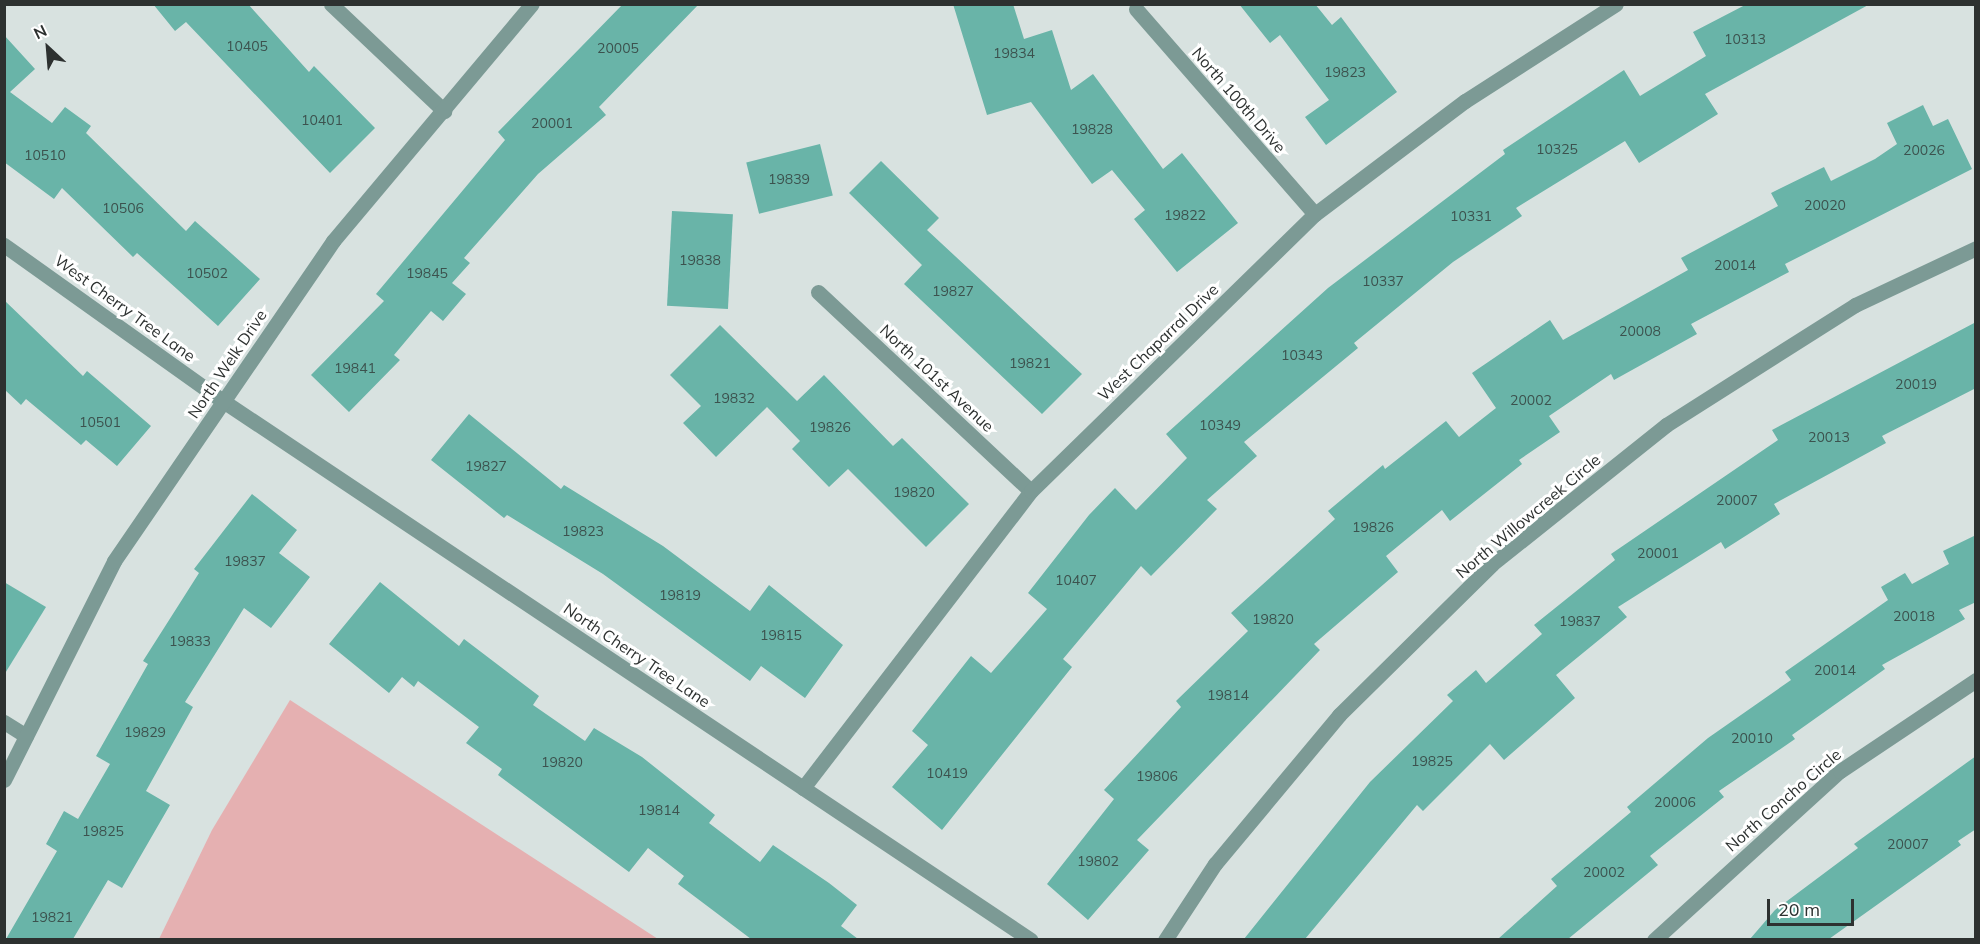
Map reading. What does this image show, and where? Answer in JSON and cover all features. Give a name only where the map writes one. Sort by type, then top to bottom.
[{"type":"street","points":[[331,4],[444,111]]},
{"type":"street","name":"North Welk Drive","points":[[4,780],[114,561],[333,241],[532,4]]},
{"type":"street","name":"West Chaparral Drive","points":[[803,788],[1031,490],[1315,214],[1465,101],[1616,4]]},
{"type":"street","name":"North 100th Drive","points":[[1136,9],[1315,214]]},
{"type":"street","name":"West Cherry Tree Lane","points":[[4,245],[223,401]]},
{"type":"street","name":"North Willowcreek Circle","points":[[1165,939],[1215,864],[1339,715],[1492,564],[1666,425],[1855,305],[1976,248]]},
{"type":"street","name":"North 101st Avenue","points":[[818,292],[1031,490]]},
{"type":"street","name":"North Cherry Tree Lane","points":[[223,401],[1031,939]]},
{"type":"street","name":"North Concho Circle","points":[[1654,939],[1840,771],[1976,680]]},
{"type":"street","points":[[4,722],[26,736]]},
{"type":"shaded area","points":[[290,700],[658,939],[159,939],[212,830]]},
{"type":"building","points":[[153,4],[248,4],[309,72],[314,66],[375,128],[330,173],[186,22],[175,31]]},
{"type":"building","points":[[623,4],[699,4],[599,107],[606,115],[538,174],[464,258],[470,263],[452,283],[466,294],[443,321],[431,311],[394,355],[400,360],[349,412],[311,375],[384,301],[376,294],[505,140],[498,132]]},
{"type":"building","points":[[953,4],[1013,4],[1024,39],[1052,30],[1071,90],[1093,74],[1163,169],[1182,153],[1238,223],[1177,272],[1134,219],[1145,210],[1112,170],[1092,184],[1031,102],[987,115]]},
{"type":"building","points":[[1239,4],[1315,4],[1332,25],[1341,17],[1397,92],[1326,145],[1305,117],[1329,100],[1280,35],[1270,43]]},
{"type":"building","points":[[1747,4],[1870,4],[1705,94],[1718,114],[1639,163],[1625,141],[1516,208],[1522,216],[1453,262],[1354,343],[1358,348],[1244,442],[1257,456],[1207,500],[1217,509],[1151,576],[1141,566],[1063,659],[1072,667],[942,830],[892,787],[928,745],[912,731],[971,656],[991,673],[1047,609],[1028,593],[1089,515],[1115,488],[1136,510],[1187,458],[1166,434],[1328,288],[1505,154],[1503,150],[1624,70],[1640,96],[1706,56],[1693,32]]},
{"type":"building","points":[[4,35],[35,69],[10,92],[52,123],[65,107],[91,126],[86,133],[186,231],[195,221],[260,279],[218,326],[137,253],[133,257],[62,188],[54,199],[4,162]]},
{"type":"building","points":[[1923,105],[1933,126],[1948,119],[1972,169],[1785,264],[1789,272],[1691,324],[1697,334],[1614,380],[1611,374],[1549,416],[1560,432],[1519,460],[1522,464],[1450,521],[1442,510],[1386,556],[1398,572],[1314,644],[1320,650],[1137,840],[1149,850],[1088,920],[1047,884],[1114,799],[1104,790],[1181,707],[1176,701],[1248,631],[1231,613],[1335,519],[1328,511],[1383,465],[1385,469],[1446,421],[1459,437],[1496,408],[1472,373],[1550,320],[1563,340],[1688,270],[1681,258],[1778,206],[1771,193],[1824,167],[1831,181],[1875,159],[1897,144],[1887,123]]},
{"type":"building","points":[[820,144],[833,195],[759,214],[746,162]]},
{"type":"building","points":[[881,161],[939,218],[927,230],[1082,374],[1042,414],[904,284],[922,265],[849,193]]},
{"type":"building","points":[[672,211],[733,214],[728,309],[667,306]]},
{"type":"building","points":[[4,300],[83,376],[87,371],[151,426],[117,466],[86,440],[81,445],[26,399],[21,405],[4,389]]},
{"type":"building","points":[[1976,322],[1976,388],[1882,436],[1886,443],[1774,504],[1780,514],[1725,549],[1721,542],[1618,607],[1627,617],[1556,675],[1575,698],[1504,760],[1490,744],[1423,811],[1417,805],[1305,939],[1244,939],[1370,782],[1453,701],[1447,695],[1476,670],[1486,683],[1542,634],[1534,625],[1615,560],[1611,554],[1778,440],[1772,430]]},
{"type":"building","points":[[720,325],[797,401],[824,375],[893,446],[902,438],[969,504],[926,547],[848,469],[829,487],[792,449],[800,441],[767,407],[716,457],[683,423],[701,406],[670,375]]},
{"type":"building","points":[[469,414],[561,489],[564,485],[663,546],[750,611],[769,585],[843,645],[805,698],[761,666],[750,681],[603,574],[507,515],[504,518],[431,460]]},
{"type":"building","points":[[252,494],[297,530],[279,553],[310,577],[271,628],[244,608],[185,702],[193,707],[146,791],[170,805],[122,888],[108,880],[73,939],[6,939],[57,851],[46,844],[64,811],[78,819],[110,764],[96,756],[148,664],[143,661],[199,573],[194,569]]},
{"type":"building","points":[[1976,535],[1976,602],[1959,610],[1965,619],[1882,665],[1885,669],[1792,735],[1795,739],[1719,791],[1724,797],[1650,856],[1658,865],[1568,939],[1498,939],[1557,886],[1551,879],[1631,812],[1627,807],[1708,738],[1791,680],[1785,672],[1888,600],[1881,587],[1905,573],[1912,584],[1949,564],[1943,551]]},
{"type":"building","points":[[4,582],[46,607],[4,675]]},
{"type":"building","points":[[380,582],[459,646],[464,639],[539,696],[533,705],[585,741],[594,728],[642,757],[715,815],[709,823],[760,862],[773,845],[829,883],[857,905],[841,926],[858,939],[751,939],[678,884],[684,876],[648,848],[629,872],[498,775],[502,769],[466,743],[479,727],[418,681],[414,687],[402,677],[389,693],[329,644]]},
{"type":"building","points":[[1976,756],[1976,829],[1958,841],[1961,845],[1829,939],[1750,939],[1775,910],[1858,848],[1854,844]]}]
